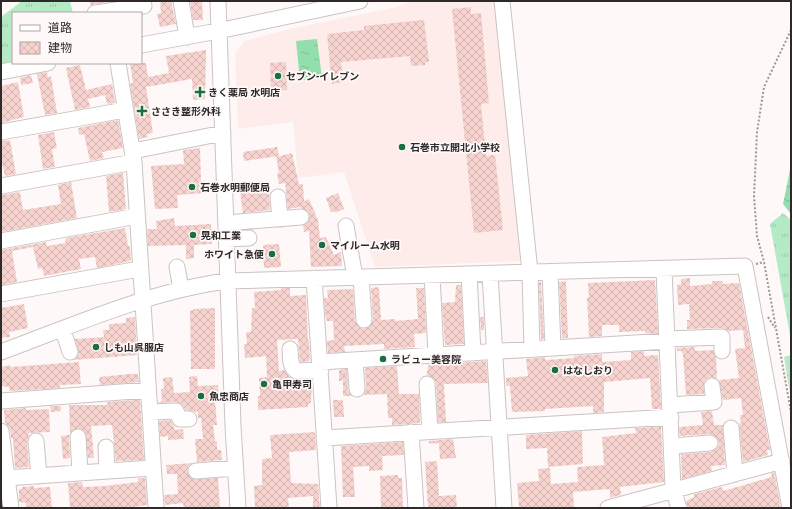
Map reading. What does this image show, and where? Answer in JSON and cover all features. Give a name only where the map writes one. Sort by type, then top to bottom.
[{"type":"street","points":[[104,8],[144,6],[143,1]]},
{"type":"street","points":[[181,1],[186,37]]},
{"type":"street","points":[[218,1],[234,468],[238,508]]},
{"type":"street","points":[[142,46],[360,1]]},
{"type":"street","points":[[502,1],[530,272],[532,349]]},
{"type":"street","points":[[1,72],[43,64]]},
{"type":"street","points":[[118,64],[133,156],[139,269],[143,301],[150,412],[152,468],[156,508]]},
{"type":"street","points":[[1,132],[125,110]]},
{"type":"street","points":[[1,186],[133,156],[223,133]]},
{"type":"street","points":[[278,197],[280,219]]},
{"type":"street","points":[[1,241],[137,216]]},
{"type":"street","points":[[226,223],[301,217]]},
{"type":"street","points":[[346,226],[358,277],[364,320]]},
{"type":"street","points":[[226,239],[249,238]]},
{"type":"street","points":[[1,352],[180,289],[227,281],[530,272],[664,270],[745,266],[790,508]]},
{"type":"street","points":[[177,267],[180,289]]},
{"type":"street","points":[[1,294],[139,269]]},
{"type":"street","points":[[664,270],[674,489],[679,508]]},
{"type":"street","points":[[550,272],[553,348]]},
{"type":"street","points":[[469,274],[474,353]]},
{"type":"street","points":[[490,274],[504,508]]},
{"type":"street","points":[[432,275],[436,355]]},
{"type":"street","points":[[314,278],[329,508]]},
{"type":"street","points":[[63,330],[70,352]]},
{"type":"street","points":[[290,349],[291,366],[296,371],[355,360],[722,337],[722,351]]},
{"type":"street","points":[[355,360],[357,389]]},
{"type":"street","points":[[427,384],[430,431]]},
{"type":"street","points":[[324,438],[498,426],[671,411],[714,402],[712,386]]},
{"type":"street","points":[[1,401],[148,390]]},
{"type":"street","points":[[150,412],[176,411],[180,419],[189,419]]},
{"type":"street","points":[[731,428],[735,474]]},
{"type":"street","points":[[1,431],[11,508]]},
{"type":"street","points":[[411,432],[416,508]]},
{"type":"street","points":[[78,437],[80,473]]},
{"type":"street","points":[[36,441],[38,476]]},
{"type":"street","points":[[672,446],[710,443]]},
{"type":"street","points":[[106,447],[107,471]]},
{"type":"street","points":[[608,508],[674,489],[782,462]]},
{"type":"street","points":[[6,478],[152,468]]},
{"type":"street","points":[[196,471],[234,468]]},
{"type":"path","points":[[791,30],[764,87],[757,132],[754,196],[757,236],[764,262],[791,412]]},
{"type":"shaded area","name":"石巻市立開北小学校","points":[[413,1],[494,1],[522,261],[375,267],[344,172],[298,178],[293,122],[238,129],[235,53],[245,41],[285,30],[396,7]]},
{"type":"green space","points":[[22,1],[70,1],[73,12],[12,12],[12,63],[1,65],[1,17]]},
{"type":"green space","points":[[783,213],[791,220],[791,341],[770,224]]},
{"type":"green space","points":[[791,355],[791,400],[784,357]]},
{"type":"water","points":[[317,39],[322,78],[300,80],[296,41]]},
{"type":"water","points":[[791,165],[791,214],[783,204]]},
{"type":"building","points":[[90,1],[115,1],[91,5]]},
{"type":"building","points":[[160,1],[171,1],[176,24],[160,27],[157,14],[161,13]]},
{"type":"building","points":[[190,1],[202,1],[203,20],[193,20]]},
{"type":"building","points":[[471,7],[471,14],[481,13],[489,103],[481,104],[486,156],[495,155],[503,230],[474,233],[452,9]]},
{"type":"building","points":[[424,20],[429,62],[425,62],[425,65],[411,66],[410,56],[341,62],[343,82],[332,84],[327,34],[364,30],[364,26]]},
{"type":"building","points":[[206,50],[205,99],[193,100],[192,79],[146,87],[153,133],[147,134],[148,137],[139,139],[130,84],[133,83],[130,64],[146,63],[148,77],[169,73],[166,56]]},
{"type":"building","name":"セブン-イレブン","points":[[286,62],[287,90],[271,91],[270,63]]},
{"type":"building","points":[[80,65],[86,90],[112,84],[115,103],[107,104],[105,95],[88,99],[90,107],[75,110],[66,68]]},
{"type":"building","points":[[47,72],[48,77],[51,76],[57,113],[45,115],[37,74]]},
{"type":"building","points":[[31,75],[33,83],[21,85],[20,78]]},
{"type":"building","points":[[18,82],[24,117],[1,123],[1,86]]},
{"type":"building","points":[[118,120],[123,148],[102,152],[104,158],[90,161],[84,134],[79,135],[78,128]]},
{"type":"building","points":[[54,132],[57,148],[52,149],[55,167],[43,169],[38,135]]},
{"type":"building","points":[[10,140],[16,174],[5,176],[1,158],[1,141]]},
{"type":"building","points":[[277,147],[279,156],[244,161],[243,152]]},
{"type":"building","points":[[200,148],[201,181],[204,181],[204,193],[177,195],[178,208],[155,209],[151,166],[184,164],[183,150]]},
{"type":"building","points":[[292,153],[299,184],[303,184],[304,201],[309,199],[318,220],[320,238],[326,237],[334,255],[341,252],[342,266],[311,267],[309,231],[304,232],[303,226],[309,220],[309,212],[299,207],[288,209],[285,183],[279,184],[277,174],[279,173],[276,157]]},
{"type":"building","points":[[123,173],[126,209],[109,212],[106,176]]},
{"type":"building","points":[[268,181],[270,210],[243,213],[239,186]]},
{"type":"building","points":[[71,182],[77,218],[1,232],[1,195],[20,192],[23,210],[61,204],[58,185]]},
{"type":"building","points":[[338,193],[344,209],[335,213],[334,211],[331,212],[326,198]]},
{"type":"building","points":[[174,218],[175,226],[211,224],[212,244],[194,245],[194,258],[186,259],[186,245],[148,246],[147,229],[157,229],[156,221]]},
{"type":"building","points":[[125,228],[128,245],[130,247],[131,261],[97,268],[95,257],[79,259],[81,269],[44,276],[42,268],[38,269],[33,247],[12,251],[17,282],[1,285],[1,250],[46,242],[47,246],[65,243],[66,238]]},
{"type":"building","points":[[279,244],[281,267],[264,268],[263,245]]},
{"type":"building","points":[[690,278],[690,286],[712,284],[712,281],[722,281],[723,284],[739,283],[770,450],[767,450],[768,455],[743,462],[739,423],[741,423],[740,415],[743,415],[741,398],[723,400],[719,380],[739,378],[735,349],[745,348],[743,330],[728,331],[722,328],[687,329],[687,320],[690,320],[689,304],[678,305],[677,285],[681,284],[681,279]]},
{"type":"building","points":[[655,280],[658,333],[645,333],[645,331],[619,332],[619,325],[602,325],[602,336],[589,337],[587,297],[589,297],[588,283]]},
{"type":"building","points":[[566,281],[568,338],[562,338],[559,282]]},
{"type":"building","points":[[539,282],[541,282],[544,339],[541,340]]},
{"type":"building","points":[[456,285],[461,285],[464,344],[445,345],[442,303],[455,302]]},
{"type":"building","points":[[379,287],[381,320],[395,319],[395,321],[418,319],[416,288],[424,288],[426,333],[414,334],[415,347],[384,349],[384,344],[344,346],[345,352],[328,353],[327,341],[334,340],[333,321],[327,321],[325,314],[324,298],[328,298],[327,290],[353,289],[355,321],[360,328],[364,329],[369,327],[373,320],[371,288]]},
{"type":"building","points":[[281,288],[290,288],[290,296],[306,295],[310,361],[300,362],[298,339],[277,340],[279,371],[284,370],[290,378],[296,380],[312,379],[311,403],[308,404],[308,407],[258,410],[258,396],[260,396],[259,378],[267,377],[266,356],[245,358],[244,344],[247,344],[246,332],[251,332],[252,308],[255,308],[254,292],[281,290]]},
{"type":"building","points":[[24,304],[28,328],[9,332],[10,337],[1,338],[1,308]]},
{"type":"building","points":[[215,308],[215,369],[191,369],[190,311],[194,309]]},
{"type":"building","points":[[135,317],[137,355],[74,360],[79,354],[75,339],[104,337],[103,330],[109,330],[109,324],[126,323],[126,318]]},
{"type":"building","points":[[480,317],[484,317],[484,330],[481,330]]},
{"type":"building","points":[[695,347],[695,351],[713,350],[716,357],[717,379],[711,377],[706,379],[704,383],[704,394],[686,395],[683,354],[681,351],[677,351],[677,348]]},
{"type":"building","points":[[644,351],[644,356],[658,355],[661,409],[652,409],[650,378],[604,382],[604,412],[593,413],[593,406],[545,409],[545,411],[512,412],[510,386],[506,386],[506,378],[528,376],[526,359],[545,357],[545,360],[602,354],[602,362],[631,360],[631,352]]},
{"type":"building","points":[[486,361],[488,383],[444,384],[446,422],[438,422],[436,383],[434,379],[427,375],[428,365]]},
{"type":"building","points":[[79,362],[81,384],[60,385],[60,388],[10,391],[9,387],[1,386],[1,367],[10,365],[10,367]]},
{"type":"building","points":[[397,366],[399,394],[419,394],[420,423],[392,425],[392,418],[388,418],[387,394],[363,395],[366,388],[365,368]]},
{"type":"building","points":[[347,369],[348,390],[352,396],[343,396],[343,380],[339,381],[339,370]]},
{"type":"building","points":[[138,374],[139,382],[100,385],[99,377]]},
{"type":"building","points":[[197,376],[198,386],[218,385],[219,400],[215,400],[217,425],[213,425],[215,441],[217,441],[217,450],[221,450],[222,460],[197,462],[195,439],[203,439],[201,418],[198,418],[198,412],[186,410],[181,404],[176,402],[158,403],[162,401],[161,389],[164,389],[163,378],[172,377],[174,393],[190,392],[189,377]]},
{"type":"building","points":[[140,400],[144,460],[116,461],[112,425],[91,426],[94,458],[88,458],[85,432],[78,428],[70,433],[69,405],[108,405],[107,402]]},
{"type":"building","points":[[333,400],[343,400],[344,417],[334,417]]},
{"type":"building","points":[[50,406],[61,406],[61,411],[51,412]]},
{"type":"building","points":[[26,408],[26,410],[49,409],[50,432],[29,433],[27,442],[29,467],[15,468],[13,438],[11,438],[10,429],[5,423],[4,410]]},
{"type":"building","points":[[712,411],[714,425],[723,425],[725,465],[711,466],[712,471],[682,479],[681,454],[711,452],[718,447],[719,443],[717,438],[710,434],[680,436],[679,427],[703,425],[701,412]]},
{"type":"building","points":[[171,420],[175,430],[183,429],[184,439],[168,440],[168,436],[160,437],[159,421]]},
{"type":"building","points":[[661,427],[664,482],[620,487],[621,495],[610,498],[610,489],[573,492],[574,508],[519,508],[517,483],[539,481],[538,469],[550,468],[551,484],[578,482],[577,467],[604,465],[602,437],[636,433],[635,428]]},
{"type":"building","points":[[582,431],[583,464],[548,467],[547,448],[526,449],[526,435]]},
{"type":"building","points":[[315,432],[316,450],[289,452],[291,483],[318,484],[320,508],[313,508],[313,496],[288,498],[289,508],[255,508],[254,486],[262,485],[262,459],[272,458],[270,435]]},
{"type":"building","points":[[69,435],[70,458],[63,459],[61,436]]},
{"type":"building","points":[[453,439],[456,458],[440,459],[439,443],[429,444],[429,441]]},
{"type":"building","points":[[403,442],[404,455],[382,456],[383,470],[369,471],[369,466],[353,467],[355,497],[343,497],[341,446]]},
{"type":"building","points":[[437,461],[439,496],[456,495],[457,508],[428,508],[425,462]]},
{"type":"building","points":[[193,463],[188,467],[187,471],[192,479],[218,478],[220,508],[184,508],[183,503],[165,505],[164,495],[178,494],[177,474],[167,474],[166,465]]},
{"type":"building","points":[[774,472],[781,508],[688,508],[686,501],[694,497],[694,494],[722,487],[723,491],[772,477],[771,473]]},
{"type":"building","points":[[398,475],[398,478],[402,478],[403,507],[381,508],[380,476]]},
{"type":"building","points":[[138,478],[145,478],[147,505],[127,508],[70,508],[68,483],[82,482],[83,487],[105,486],[138,482]]},
{"type":"building","points":[[34,486],[34,488],[50,487],[52,508],[26,508],[26,503],[19,502],[19,489],[22,489],[22,487]]},
{"type":"place","name":"セブン-イレブン","points":[[278,76]]},
{"type":"place","name":"きく薬局 水明店","points":[[200,92]]},
{"type":"place","name":"ささき整形外科","points":[[142,111]]},
{"type":"place","name":"石巻市立開北小学校","points":[[402,147]]},
{"type":"place","name":"石巻水明郵便局","points":[[192,187]]},
{"type":"place","name":"晃和工業","points":[[193,235]]},
{"type":"place","name":"マイルーム水明","points":[[322,245]]},
{"type":"place","name":"ホワイト急便","points":[[272,254]]},
{"type":"place","name":"しも山呉服店","points":[[96,347]]},
{"type":"place","name":"ラビュー美容院","points":[[383,359]]},
{"type":"place","name":"はなしおり","points":[[555,370]]},
{"type":"place","name":"亀甲寿司","points":[[264,384]]},
{"type":"place","name":"魚忠商店","points":[[201,396]]}]
